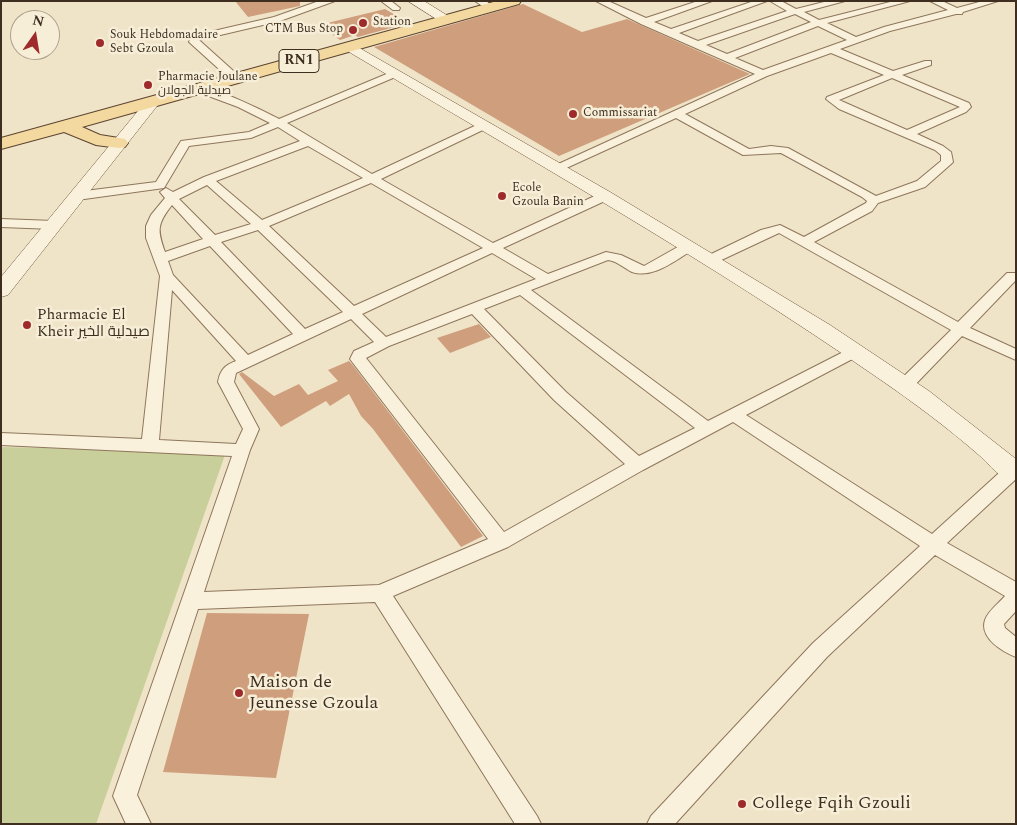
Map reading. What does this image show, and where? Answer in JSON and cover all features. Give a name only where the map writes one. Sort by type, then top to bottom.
[{"type":"main road","name":"RN1","points":[[1,144],[446,19],[485,4],[514,1]]},
{"type":"main road","points":[[66,126],[96,140],[119,143]]},
{"type":"street","points":[[235,78],[194,42],[195,38],[278,19],[307,7],[330,1]]},
{"type":"street","points":[[386,1],[396,8]]},
{"type":"street","points":[[414,1],[446,19]]},
{"type":"street","points":[[600,1],[763,74]]},
{"type":"street","points":[[644,22],[708,1]]},
{"type":"street","points":[[670,33],[763,1]]},
{"type":"street","points":[[774,1],[793,12],[854,40]]},
{"type":"street","points":[[697,45],[793,12],[841,1]]},
{"type":"street","points":[[726,58],[817,23],[906,1]]},
{"type":"street","points":[[934,1],[959,12]]},
{"type":"street","points":[[558,168],[763,74],[887,29],[959,12],[994,1]]},
{"type":"street","points":[[350,46],[558,168],[855,351],[980,440],[1015,470],[932,544],[820,650],[659,824]]},
{"type":"street","points":[[831,49],[964,103],[966,107],[906,135]]},
{"type":"street","points":[[806,242],[868,208],[873,201],[921,184],[947,162],[947,154],[939,148],[843,107],[831,100],[894,74],[928,63]]},
{"type":"street","points":[[160,185],[185,143],[251,135],[282,124],[396,73]]},
{"type":"street","points":[[199,89],[238,102],[282,124],[308,142],[545,278]]},
{"type":"street","points":[[1,291],[152,103]]},
{"type":"street","points":[[676,113],[747,153],[771,149],[784,150],[866,194],[873,201]]},
{"type":"street","points":[[160,259],[288,215],[373,179],[485,125]]},
{"type":"street","points":[[246,362],[167,276],[153,238],[152,226],[157,215],[172,198],[208,180],[308,142]]},
{"type":"street","points":[[208,180],[260,225],[384,343]]},
{"type":"street","points":[[77,196],[160,185]]},
{"type":"street","points":[[160,185],[302,334]]},
{"type":"street","points":[[139,824],[125,796],[242,450],[251,429],[226,382],[227,375],[231,369],[302,334],[603,196]]},
{"type":"street","points":[[1,223],[54,225]]},
{"type":"street","points":[[710,260],[778,229],[806,242],[960,329],[1016,355]]},
{"type":"street","points":[[501,542],[358,359],[358,355],[474,307],[522,290],[545,278],[555,277],[609,256],[619,258],[639,269],[647,270],[688,247]]},
{"type":"street","points":[[150,446],[167,276]]},
{"type":"street","points":[[904,386],[1012,276]]},
{"type":"street","points":[[522,290],[708,429]]},
{"type":"street","points":[[474,307],[560,396],[637,466]]},
{"type":"street","points":[[191,600],[380,593],[501,542],[637,466],[855,351]]},
{"type":"street","points":[[734,415],[932,544],[1016,592]]},
{"type":"street","points":[[1,439],[242,450]]},
{"type":"street","points":[[380,593],[530,824]]},
{"type":"street","points":[[1016,597],[994,622],[997,635],[1016,648]]},
{"type":"green space","points":[[1,447],[226,452],[96,824],[1,824]]},
{"type":"building","points":[[235,1],[300,1],[300,6],[248,17]]},
{"type":"building","name":"Commissariat","points":[[523,4],[582,32],[627,19],[750,74],[559,156],[374,47]]},
{"type":"building","name":"Station","points":[[385,9],[409,23],[340,40],[319,25]]},
{"type":"building","points":[[479,324],[491,337],[450,353],[437,338]]},
{"type":"building","points":[[349,361],[483,536],[461,547],[373,429],[361,416],[349,394],[330,406],[326,401],[281,427],[239,374],[242,372],[274,396],[299,384],[308,395],[338,381],[328,370]]},
{"type":"building","name":"Maison de Jeunesse Gzoula","points":[[207,613],[309,614],[276,778],[163,772]]},
{"type":"place","name":"Station","points":[[363,23]]},
{"type":"place","name":"CTM Bus Stop","points":[[353,30]]},
{"type":"place","name":"Souk Hebdomadaire Sebt Gzoula","points":[[100,43]]},
{"type":"place","name":"Pharmacie Joulane صيدلية الجولان","points":[[148,85]]},
{"type":"place","name":"Commissariat","points":[[573,114]]},
{"type":"place","name":"Ecole Gzoula Banin","points":[[502,196]]},
{"type":"place","name":"Pharmacie El Kheir صيدلية الخير","points":[[27,325]]},
{"type":"place","name":"Maison de Jeunesse Gzoula","points":[[239,693]]},
{"type":"place","name":"College Fqih Gzouli","points":[[742,804]]}]
